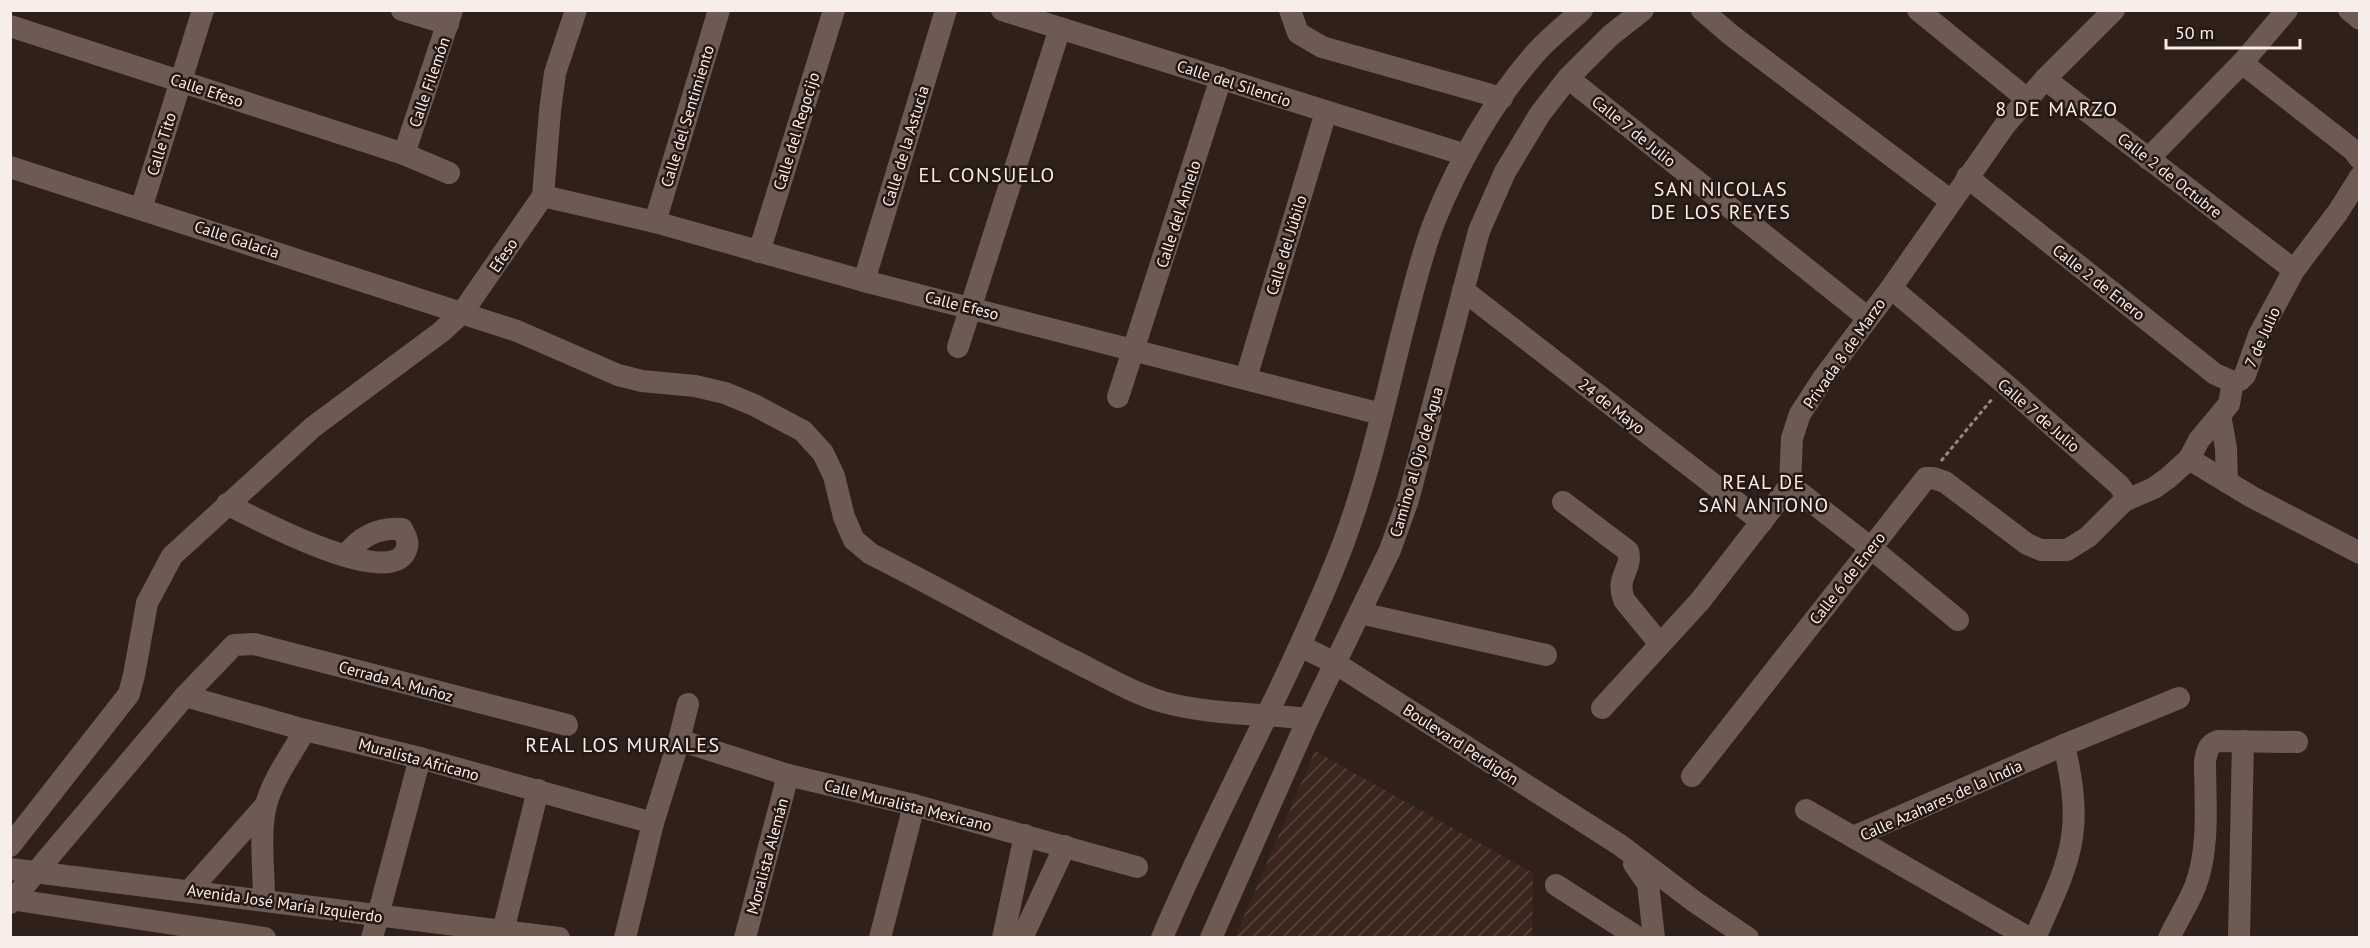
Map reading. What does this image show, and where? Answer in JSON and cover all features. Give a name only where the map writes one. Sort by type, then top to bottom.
[{"type":"street","name":"Calle Tito","points":[[141,209],[203,10]]},
{"type":"street","points":[[402,10],[450,17]]},
{"type":"street","points":[[543,196],[555,73],[576,10]]},
{"type":"street","name":"Calle del Sentimiento","points":[[654,222],[719,10]]},
{"type":"street","name":"Calle del Regocijo","points":[[759,252],[834,10]]},
{"type":"street","name":"Calle de la Astucia","points":[[864,281],[946,10]]},
{"type":"street","name":"Calle del Silencio","points":[[1002,10],[1466,155]]},
{"type":"street","points":[[1290,10],[1298,33],[1322,48],[1502,98]]},
{"type":"street","points":[[1162,938],[1187,879],[1300,646],[1334,568],[1361,494],[1418,271],[1435,220],[1466,155],[1502,98],[1533,55],[1582,10]]},
{"type":"street","name":"Camino al Ojo de Agua","points":[[1211,938],[1308,719],[1390,550],[1408,500],[1479,231],[1505,172],[1540,114],[1568,78],[1611,35],[1643,10]]},
{"type":"street","points":[[1702,10],[1731,35],[1951,201]]},
{"type":"street","points":[[1918,10],[2027,99]]},
{"type":"street","name":"Privada 8 de Marzo","points":[[1790,485],[1792,438],[1800,414],[1824,377],[1890,288],[2004,125],[2045,79],[2114,10]]},
{"type":"street","points":[[2148,159],[2242,63],[2287,10]]},
{"type":"street","points":[[2349,10],[2360,19]]},
{"type":"street","name":"Calle Filemón","points":[[404,154],[450,17]]},
{"type":"street","name":"Calle Efeso","points":[[10,26],[404,154],[449,173]]},
{"type":"street","points":[[958,347],[1060,28]]},
{"type":"street","points":[[2242,63],[2356,155]]},
{"type":"street","name":"Calle del Anhelo","points":[[1118,397],[1221,78]]},
{"type":"street","name":"Calle 7 de Julio","points":[[1568,78],[1868,318]]},
{"type":"street","name":"Calle 2 de Octubre","points":[[2045,79],[2294,270]]},
{"type":"street","name":"Calle del Júbilo","points":[[1246,378],[1326,112]]},
{"type":"street","name":"Calle Galacia","points":[[10,167],[517,331],[618,375],[642,381],[695,386],[725,393],[754,405],[803,431],[823,453],[834,476],[844,517],[854,540],[871,554],[1120,684],[1163,701],[1203,710],[1308,719]]},
{"type":"street","name":"Calle 2 de Enero","points":[[1967,177],[2215,374],[2233,382]]},
{"type":"street","name":"7 de Julio","points":[[2124,501],[2154,488],[2189,459],[2199,440],[2229,404],[2233,382],[2245,375],[2259,335],[2294,270],[2338,212],[2360,177]]},
{"type":"street","name":"Calle Efeso","points":[[543,196],[654,222],[864,281],[1381,414]]},
{"type":"street","name":"Efeso","points":[[10,846],[129,693],[147,603],[172,556],[313,427],[441,332],[462,313],[543,196]]},
{"type":"street","name":"Calle 7 de Julio","points":[[1890,288],[2005,384],[2119,485],[2124,492],[2124,501]]},
{"type":"street","name":"24 de Mayo","points":[[1463,290],[1762,522]]},
{"type":"street","points":[[2220,415],[2226,448],[2227,482]]},
{"type":"street","points":[[2189,459],[2320,534],[2360,553]]},
{"type":"street","points":[[1926,478],[1945,482],[2027,544],[2041,550],[2067,550],[2076,545],[2088,537],[2124,501]]},
{"type":"street","name":"Calle 6 de Enero","points":[[1692,776],[1926,478]]},
{"type":"street","points":[[1602,708],[1700,601],[1790,485],[1958,620]]},
{"type":"street","points":[[1563,502],[1628,551],[1630,559],[1621,580],[1624,600],[1660,644]]},
{"type":"street","points":[[227,504],[291,537],[346,555]]},
{"type":"street","points":[[1360,613],[1546,655]]},
{"type":"street","name":"Cerrada A. Muñoz","points":[[185,696],[234,645],[254,644],[567,725]]},
{"type":"street","name":"Boulevard Perdigón","points":[[1300,646],[1335,663],[1620,845],[1695,902],[1748,938]]},
{"type":"street","points":[[185,696],[12,901],[154,929],[265,938]]},
{"type":"street","name":"Muralista Africano","points":[[185,696],[653,823]]},
{"type":"street","name":"Calle Azahares de la India","points":[[1853,837],[2064,745],[2179,698]]},
{"type":"street","points":[[625,938],[653,823],[688,704]]},
{"type":"street","points":[[264,899],[265,806],[269,794],[305,730]]},
{"type":"street","name":"Calle Muralista Mexicano","points":[[679,740],[788,775],[1025,834],[1137,867]]},
{"type":"street","points":[[2169,938],[2195,887],[2200,867],[2205,833],[2207,750],[2212,743],[2218,741],[2297,742]]},
{"type":"street","points":[[2239,938],[2243,741]]},
{"type":"street","points":[[2035,938],[2064,869],[2073,837],[2071,772],[2064,745]]},
{"type":"street","points":[[375,927],[420,758]]},
{"type":"street","name":"Moralista Alemán","points":[[745,938],[788,775]]},
{"type":"street","points":[[503,931],[538,790]]},
{"type":"street","points":[[880,938],[914,805]]},
{"type":"street","points":[[190,890],[265,806]]},
{"type":"street","points":[[1806,810],[1853,837]]},
{"type":"street","points":[[1003,938],[1025,834]]},
{"type":"street","name":"Calle Azahares de la India","points":[[1853,837],[2029,938]]},
{"type":"street","name":"Boulevard Perdigón","points":[[1620,845],[1648,884],[1651,895],[1644,933]]},
{"type":"street","points":[[1022,938],[1065,846]]},
{"type":"street","name":"Avenida José María Izquierdo","points":[[10,868],[264,899],[375,927],[503,931],[559,938]]},
{"type":"street","points":[[1556,885],[1644,933]]},
{"type":"path","points":[[1926,478],[2005,384]]},
{"type":"shaded area","points":[[1315,751],[1533,873],[1532,937],[1235,937]]},
{"type":"district","name":"8 DE MARZO","points":[[2057,109]]},
{"type":"district","name":"EL CONSUELO","points":[[987,175]]},
{"type":"district","name":"SAN NICOLAS DE LOS REYES","points":[[1721,200]]},
{"type":"district","name":"REAL DE SAN ANTONO","points":[[1764,494]]},
{"type":"district","name":"REAL LOS MURALES","points":[[623,745]]}]
